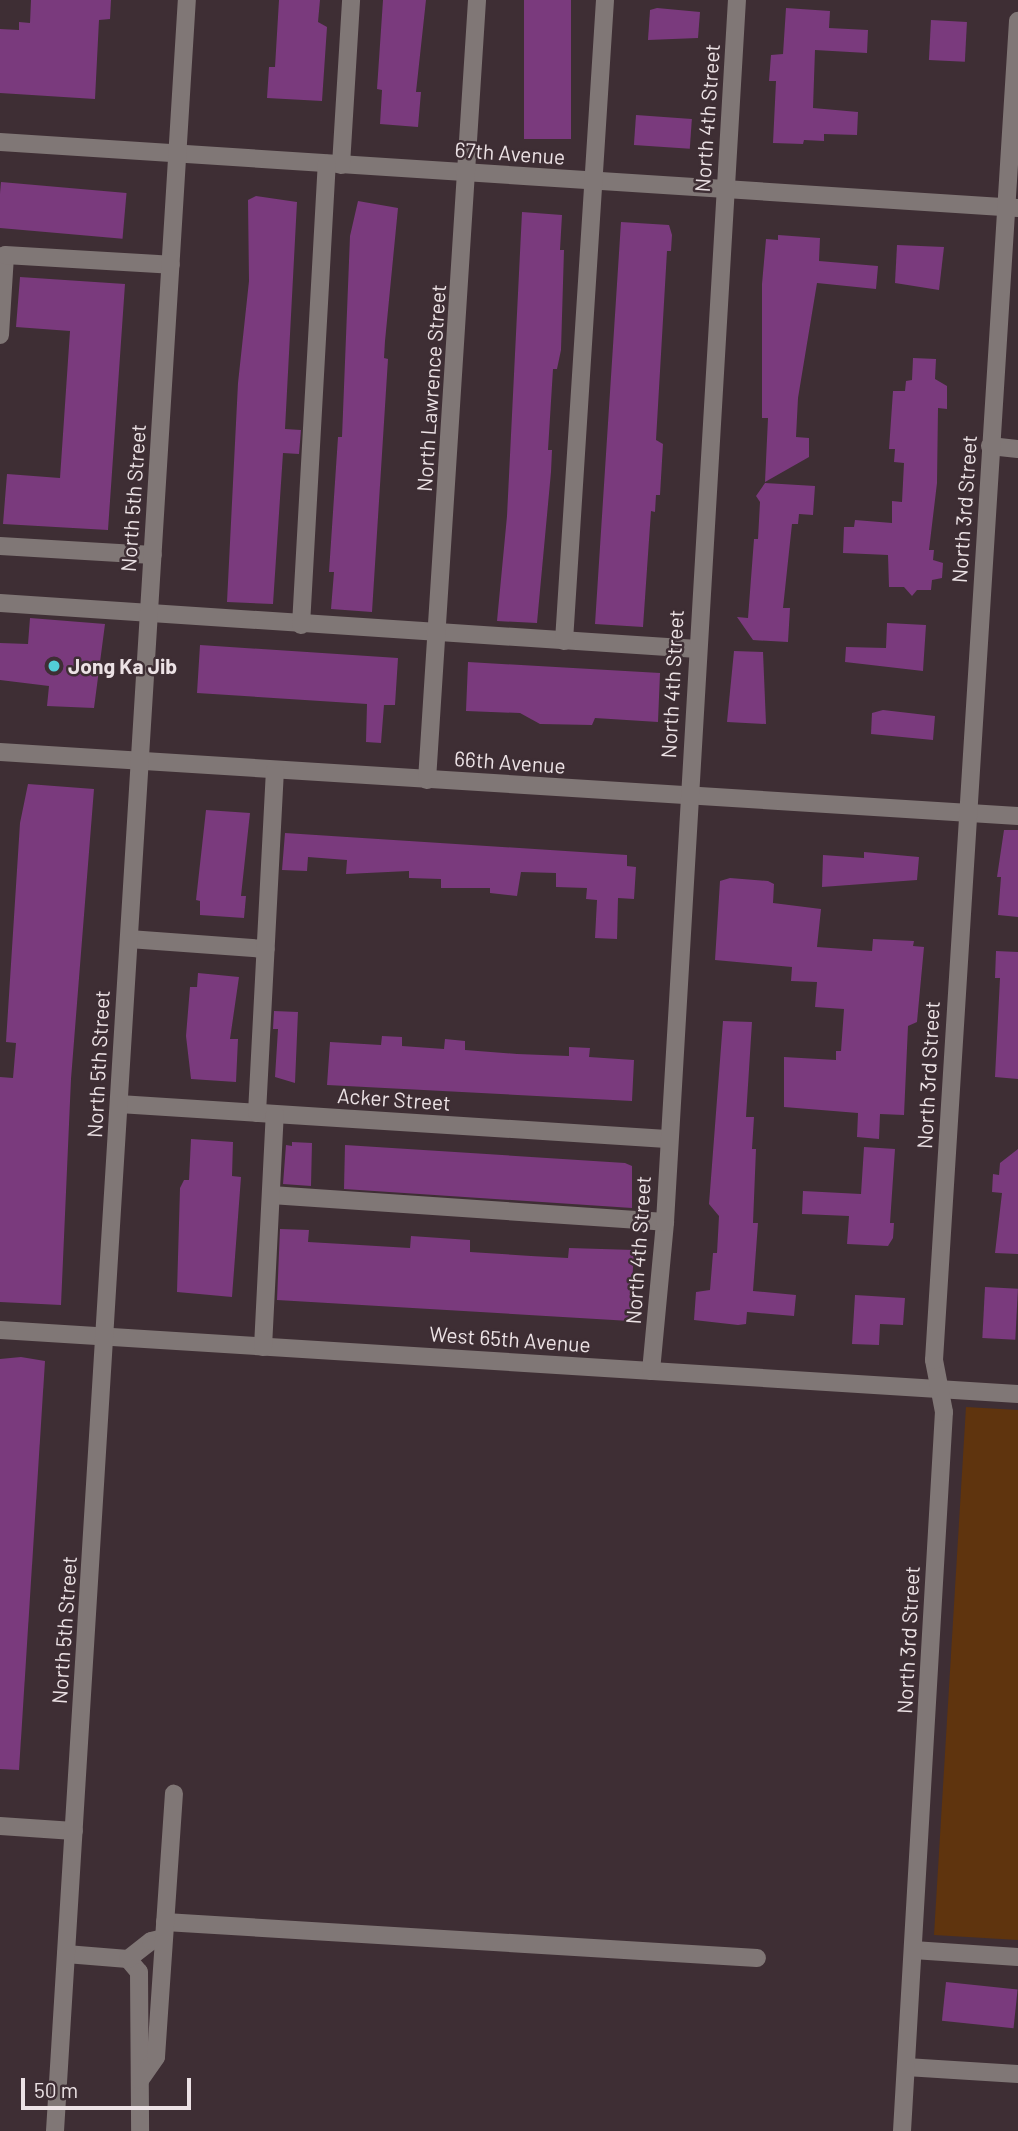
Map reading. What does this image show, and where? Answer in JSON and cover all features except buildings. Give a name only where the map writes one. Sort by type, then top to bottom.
[{"type":"street","name":"North 5th Street","points":[[55,2131],[187,0]]},
{"type":"street","points":[[301,625],[334,164],[351,0]]},
{"type":"street","name":"North Lawrence Street","points":[[427,780],[477,0]]},
{"type":"street","points":[[564,641],[596,181],[605,0]]},
{"type":"street","name":"North 4th Street","points":[[651,1371],[665,1222],[667,1139],[737,0]]},
{"type":"street","name":"North 3rd Street","points":[[902,2131],[944,1412],[942,1390],[934,1360],[990,446],[1012,207],[1018,21]]},
{"type":"street","name":"67th Avenue","points":[[0,142],[1012,207]]},
{"type":"street","points":[[0,335],[5,255],[171,265]]},
{"type":"street","points":[[990,446],[1018,449]]},
{"type":"street","points":[[0,546],[153,555]]},
{"type":"street","points":[[0,603],[437,634],[697,649]]},
{"type":"street","name":"66th Avenue","points":[[0,752],[1018,816]]},
{"type":"street","points":[[263,1347],[271,1195],[266,1113],[266,949],[275,770]]},
{"type":"street","points":[[129,939],[266,949]]},
{"type":"street","name":"Acker Street","points":[[119,1104],[667,1139]]},
{"type":"street","points":[[271,1195],[665,1222]]},
{"type":"street","name":"West 65th Avenue","points":[[0,1330],[1018,1394]]},
{"type":"street","points":[[140,2080],[156,2057],[174,1794]]},
{"type":"street","points":[[0,1826],[74,1831]]},
{"type":"street","points":[[66,1954],[128,1959],[164,1930],[757,1958]]},
{"type":"street","points":[[913,1950],[1018,1957]]},
{"type":"street","points":[[128,1959],[139,1972],[140,2131]]},
{"type":"street","points":[[906,2067],[1018,2074]]},
{"type":"shaded area","points":[[966,1407],[1018,1410],[1018,1940],[934,1935]]},
{"type":"place","name":"Jong Ka Jib","points":[[54,666]]}]
